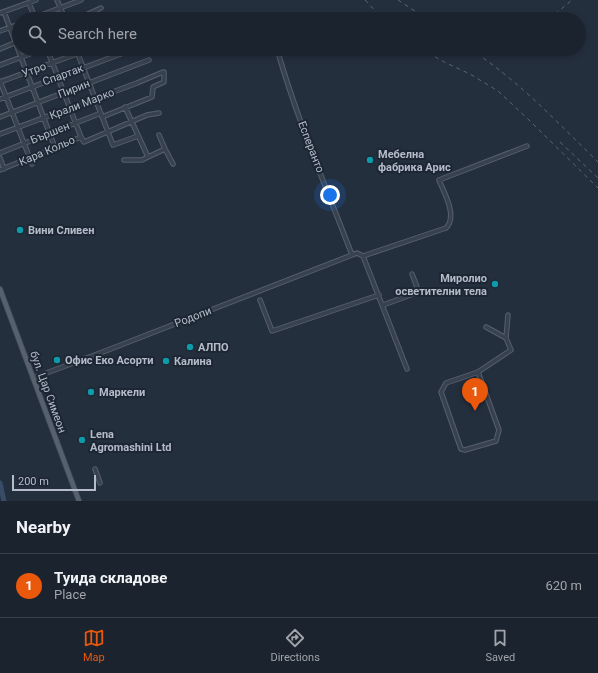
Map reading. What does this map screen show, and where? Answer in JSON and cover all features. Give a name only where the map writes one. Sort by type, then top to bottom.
[{"type":"main road","name":"бул. Цар Симеон","points":[[0,289],[79,501]]},
{"type":"street","points":[[12,31],[2,12],[36,0]]},
{"type":"street","points":[[58,0],[62,12]]},
{"type":"street","points":[[51,12],[81,0]]},
{"type":"street","points":[[29,2],[32,12]]},
{"type":"street","points":[[92,12],[101,8]]},
{"type":"street","points":[[0,31],[10,27]]},
{"type":"street","points":[[0,49],[12,44]]},
{"type":"street","points":[[50,56],[81,137]]},
{"type":"street","name":"Утро","points":[[0,82],[72,56]]},
{"type":"street","points":[[79,56],[113,145],[138,136]]},
{"type":"street","name":"Спартак","points":[[0,99],[116,56]]},
{"type":"street","name":"Есперанто","points":[[279,56],[284,75],[352,255]]},
{"type":"street","points":[[0,65],[21,57],[54,148]]},
{"type":"street","name":"Пирин","points":[[0,116],[149,60]]},
{"type":"street","name":"Крали Марко","points":[[0,134],[137,83],[162,72]]},
{"type":"street","name":"Бършен","points":[[0,153],[75,123],[152,97],[153,87],[165,81],[164,72],[162,72]]},
{"type":"street","points":[[0,82],[32,164]]},
{"type":"street","points":[[125,107],[148,157]]},
{"type":"street","name":"Кара Кольо","points":[[2,170],[81,137],[84,142],[131,122],[159,113]]},
{"type":"street","points":[[159,135],[173,164]]},
{"type":"street","points":[[363,256],[446,228],[451,222],[451,215],[448,201],[439,180],[527,146]]},
{"type":"street","points":[[124,160],[142,160],[165,149]]},
{"type":"street","points":[[0,158],[2,170]]},
{"type":"street","points":[[352,255],[357,253],[363,256],[407,369]]},
{"type":"street","name":"Родопи","points":[[33,378],[352,255]]},
{"type":"street","points":[[383,305],[416,293],[417,287],[412,274]]},
{"type":"street","points":[[260,300],[272,331],[379,295]]},
{"type":"street","points":[[478,372],[498,430],[498,436],[496,441],[465,450],[461,449],[441,392],[446,383],[478,372],[511,350],[506,338],[508,315]]},
{"type":"street","points":[[486,327],[506,338]]},
{"type":"street","points":[[95,469],[100,483]]},
{"type":"waterway","points":[[0,483],[4,501]]},
{"type":"railway","points":[[365,0],[376,12]]},
{"type":"railway","points":[[398,0],[416,12]]},
{"type":"railway","points":[[557,12],[572,0]]},
{"type":"railway","points":[[434,56],[470,74],[498,91],[598,188]]},
{"type":"railway","points":[[480,56],[521,88],[598,162]]},
{"type":"railway","points":[[560,142],[598,178]]},
{"type":"place","name":"Мебелна фабрика Арис","points":[[370,160]]},
{"type":"place","name":"Вини Сливен","points":[[20,230]]},
{"type":"place","name":"Миролио осветителни тела","points":[[495,284]]},
{"type":"place","name":"АЛПО","points":[[190,347]]},
{"type":"place","name":"Офис Еко Асорти","points":[[57,360]]},
{"type":"place","name":"Калина","points":[[166,361]]},
{"type":"place","name":"Маркели","points":[[91,392]]},
{"type":"place","name":"Туида складове","points":[[475,411]]},
{"type":"place","name":"Lena Agromashini Ltd","points":[[82,440]]}]
